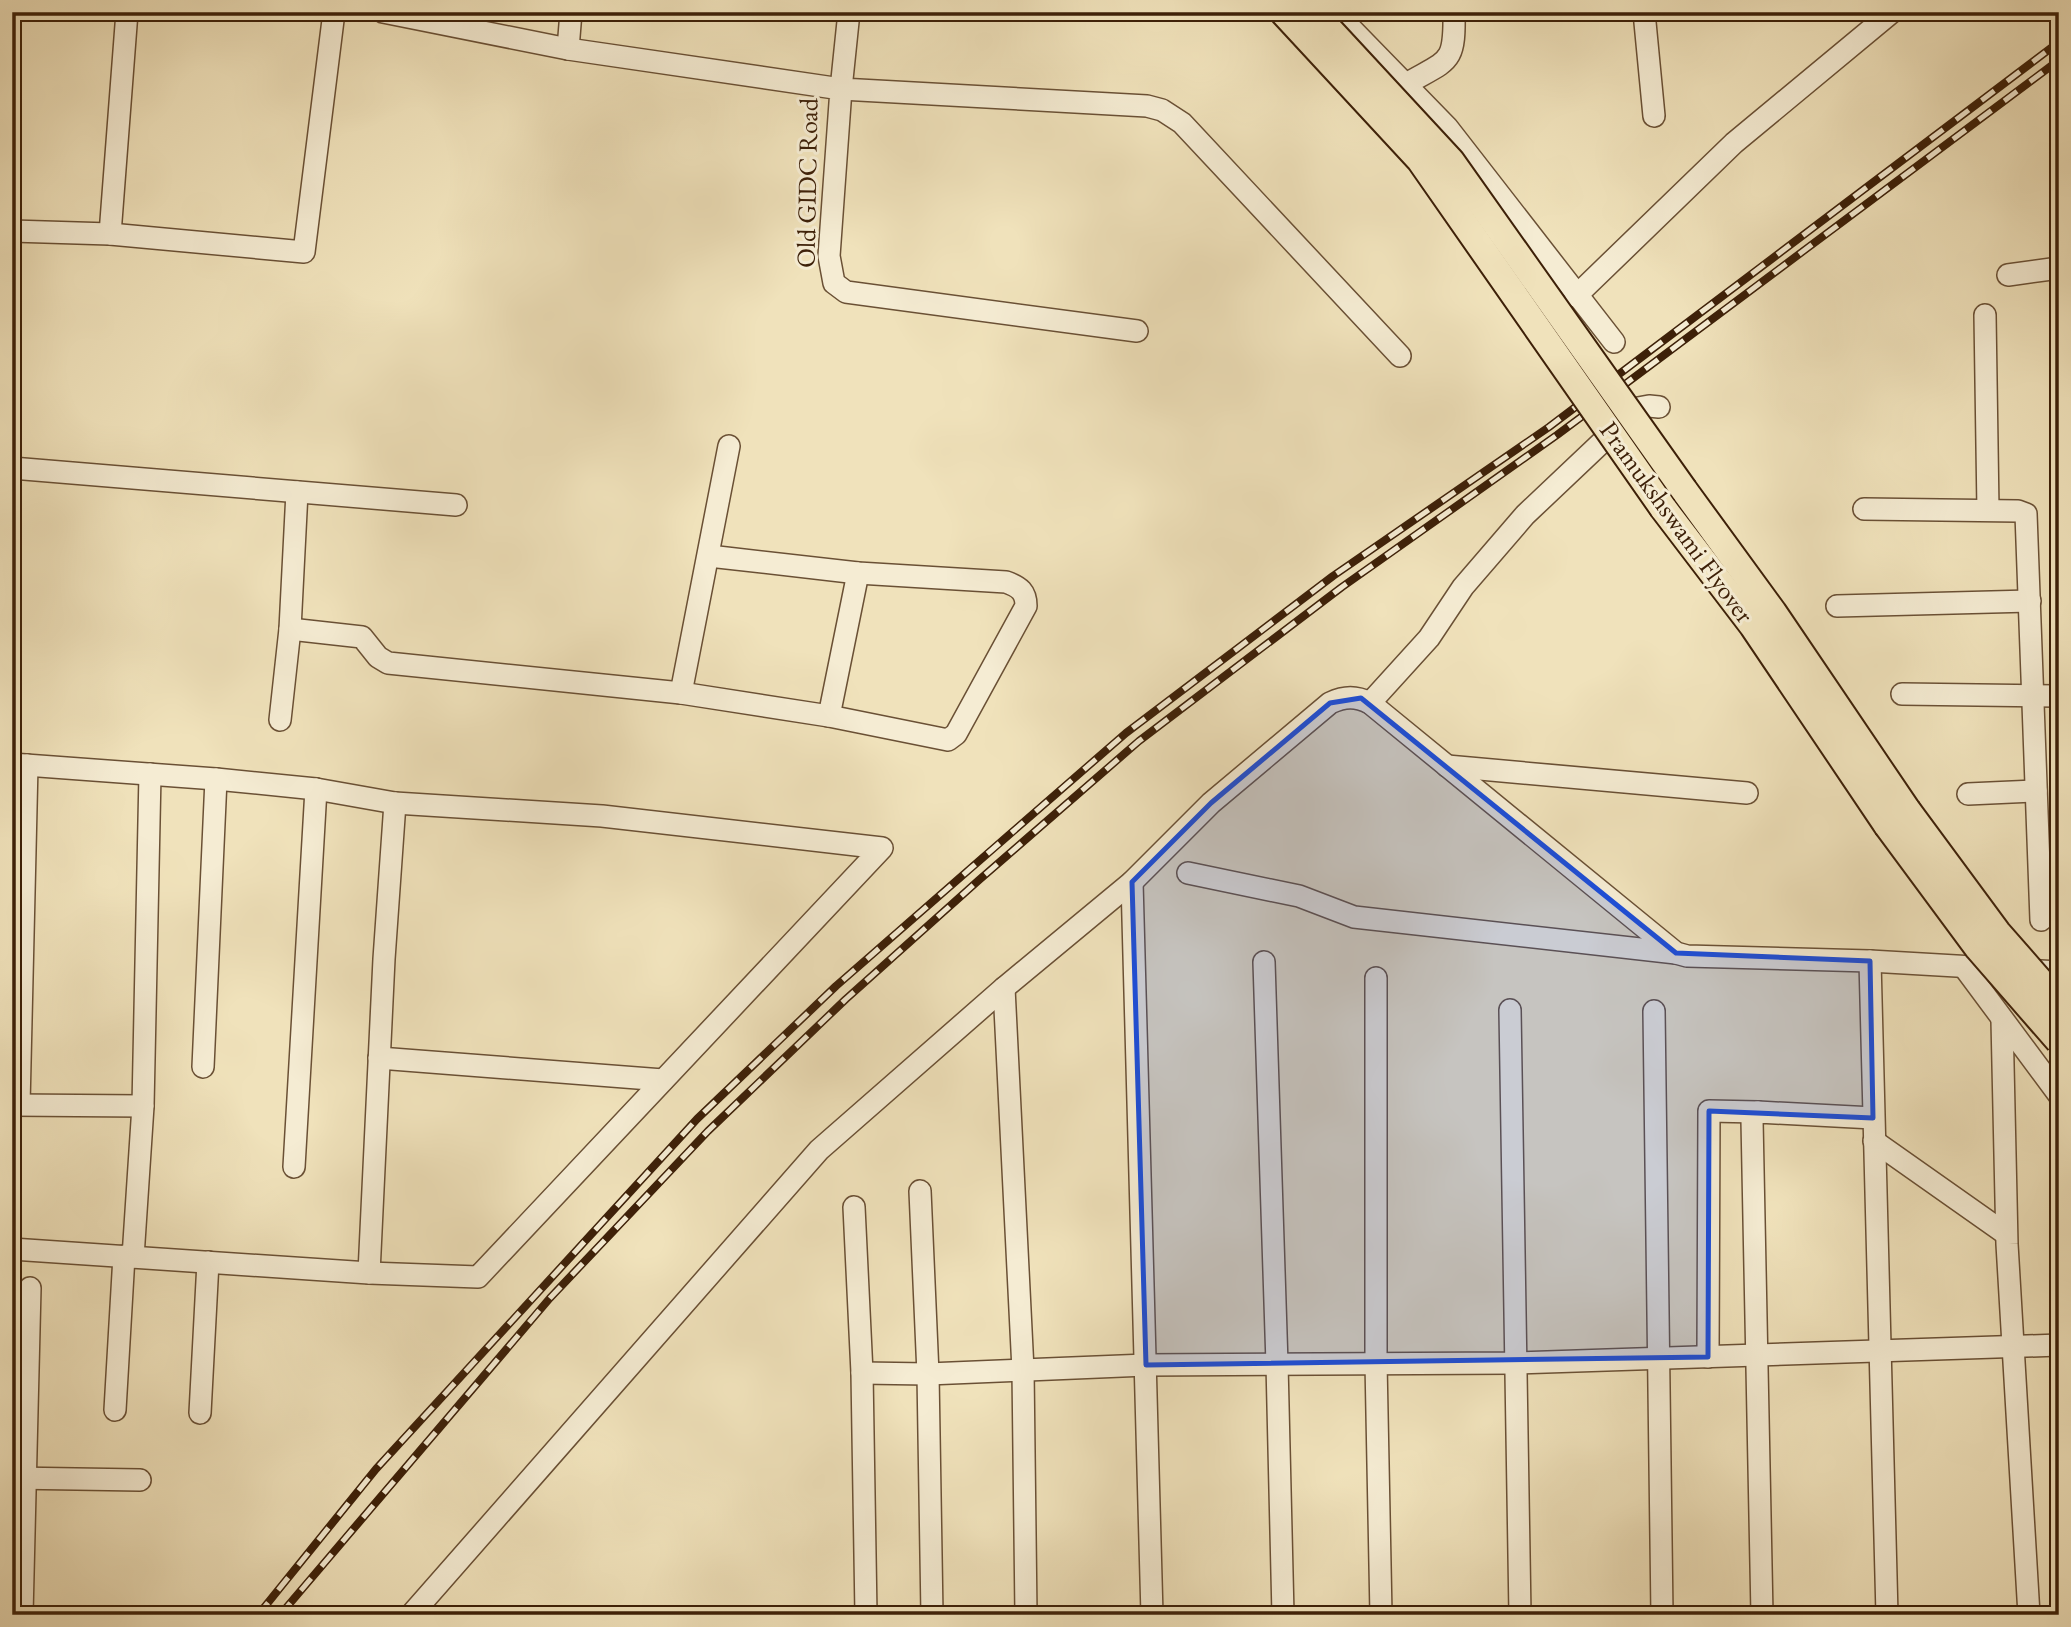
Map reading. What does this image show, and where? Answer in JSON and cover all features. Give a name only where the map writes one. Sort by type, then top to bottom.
[{"type":"main road","name":"Pramukshswami Flyover","points":[[1283,12],[1420,160],[1663,508],[1753,626],[1821,730],[1910,857],[1978,947],[2059,1041]]},
{"type":"main road","name":"Pramukshswami Flyover","points":[[1313,12],[1451,161],[1773,612],[1930,843],[1997,932],[2059,1003]]},
{"type":"street","points":[[110,234],[127,12]]},
{"type":"street","points":[[12,231],[110,234],[304,251],[334,12]]},
{"type":"street","name":"Old GIDC Road","points":[[383,12],[423,16],[568,49],[841,89],[829,256],[834,283],[846,292],[1137,331]]},
{"type":"street","points":[[568,49],[571,12]]},
{"type":"street","points":[[849,12],[841,89],[1147,106],[1162,110],[1182,123],[1400,356]]},
{"type":"street","points":[[1335,12],[1406,84],[1472,159],[1614,342]]},
{"type":"street","points":[[1406,84],[1450,58],[1455,43],[1454,12]]},
{"type":"street","points":[[1644,12],[1654,116]]},
{"type":"street","points":[[1576,296],[1734,143],[1892,12]]},
{"type":"street","points":[[2008,275],[2059,268]]},
{"type":"street","points":[[1984,315],[1988,510]]},
{"type":"street","points":[[1370,703],[1429,638],[1463,587],[1525,515],[1638,408],[1659,407]]},
{"type":"street","points":[[681,693],[729,446]]},
{"type":"street","points":[[12,468],[456,505]]},
{"type":"street","points":[[281,720],[298,492]]},
{"type":"street","points":[[1864,509],[1988,510],[2018,511],[2026,514],[2040,920]]},
{"type":"street","points":[[289,629],[362,637],[378,657],[388,663],[681,693],[829,716],[941,739],[953,738],[1026,606],[1023,591],[1006,582],[858,573],[709,556]]},
{"type":"street","points":[[829,716],[858,573]]},
{"type":"street","points":[[1837,606],[2030,601]]},
{"type":"street","points":[[1902,694],[2059,696]]},
{"type":"street","points":[[411,1615],[819,1150],[1004,988],[1132,881],[1211,803],[1330,703],[1352,697],[1370,703],[1676,953]]},
{"type":"street","points":[[12,1249],[369,1273],[478,1277],[882,848],[602,816],[395,803],[316,789],[20,764],[16,1105],[143,1106]]},
{"type":"street","points":[[1447,765],[1747,793]]},
{"type":"street","points":[[114,1410],[143,1106],[150,774]]},
{"type":"street","points":[[203,1067],[216,779]]},
{"type":"street","points":[[294,1167],[316,789]]},
{"type":"street","points":[[1968,794],[2036,791]]},
{"type":"street","points":[[369,1273],[395,803]]},
{"type":"street","points":[[1188,873],[1299,896],[1354,917],[1687,956],[1870,961],[2057,974]]},
{"type":"street","points":[[1132,881],[1152,1615]]},
{"type":"street","points":[[1870,961],[1887,1615]]},
{"type":"street","points":[[1264,962],[1283,1615]]},
{"type":"street","points":[[1964,967],[2059,1095]]},
{"type":"street","points":[[1376,978],[1376,1363],[1381,1615]]},
{"type":"street","points":[[1004,988],[1023,1370],[1026,1615]]},
{"type":"street","points":[[1510,1010],[1520,1615]]},
{"type":"street","points":[[1654,1012],[1662,1615]]},
{"type":"street","points":[[2002,1020],[2006,1234],[2029,1615]]},
{"type":"street","points":[[379,1058],[663,1080]]},
{"type":"street","points":[[1708,1357],[1709,1111],[1873,1118]]},
{"type":"street","points":[[1758,1112],[1752,1120],[1751,1128],[1762,1615]]},
{"type":"street","points":[[1874,1141],[2006,1234]]},
{"type":"street","points":[[920,1191],[928,1374],[932,1615]]},
{"type":"street","points":[[854,1207],[862,1373],[866,1615]]},
{"type":"street","points":[[200,1413],[208,1262]]},
{"type":"street","points":[[22,1615],[18,1478],[30,1289]]},
{"type":"street","points":[[862,1373],[928,1374],[1146,1365],[1515,1363],[2059,1345]]},
{"type":"street","points":[[18,1478],[140,1480]]},
{"type":"highlighted area","points":[[1361,698],[1676,953],[1870,961],[1873,1118],[1709,1111],[1708,1357],[1146,1365],[1132,882],[1211,803],[1330,703]]},
{"type":"railway","points":[[258,1615],[376,1469],[697,1119],[836,986],[971,868],[1126,733],[1333,576],[1549,427],[2059,42]]},
{"type":"railway","points":[[280,1615],[550,1298],[708,1131],[846,999],[979,880],[1139,741],[1342,587],[1557,435],[2059,60]]}]
